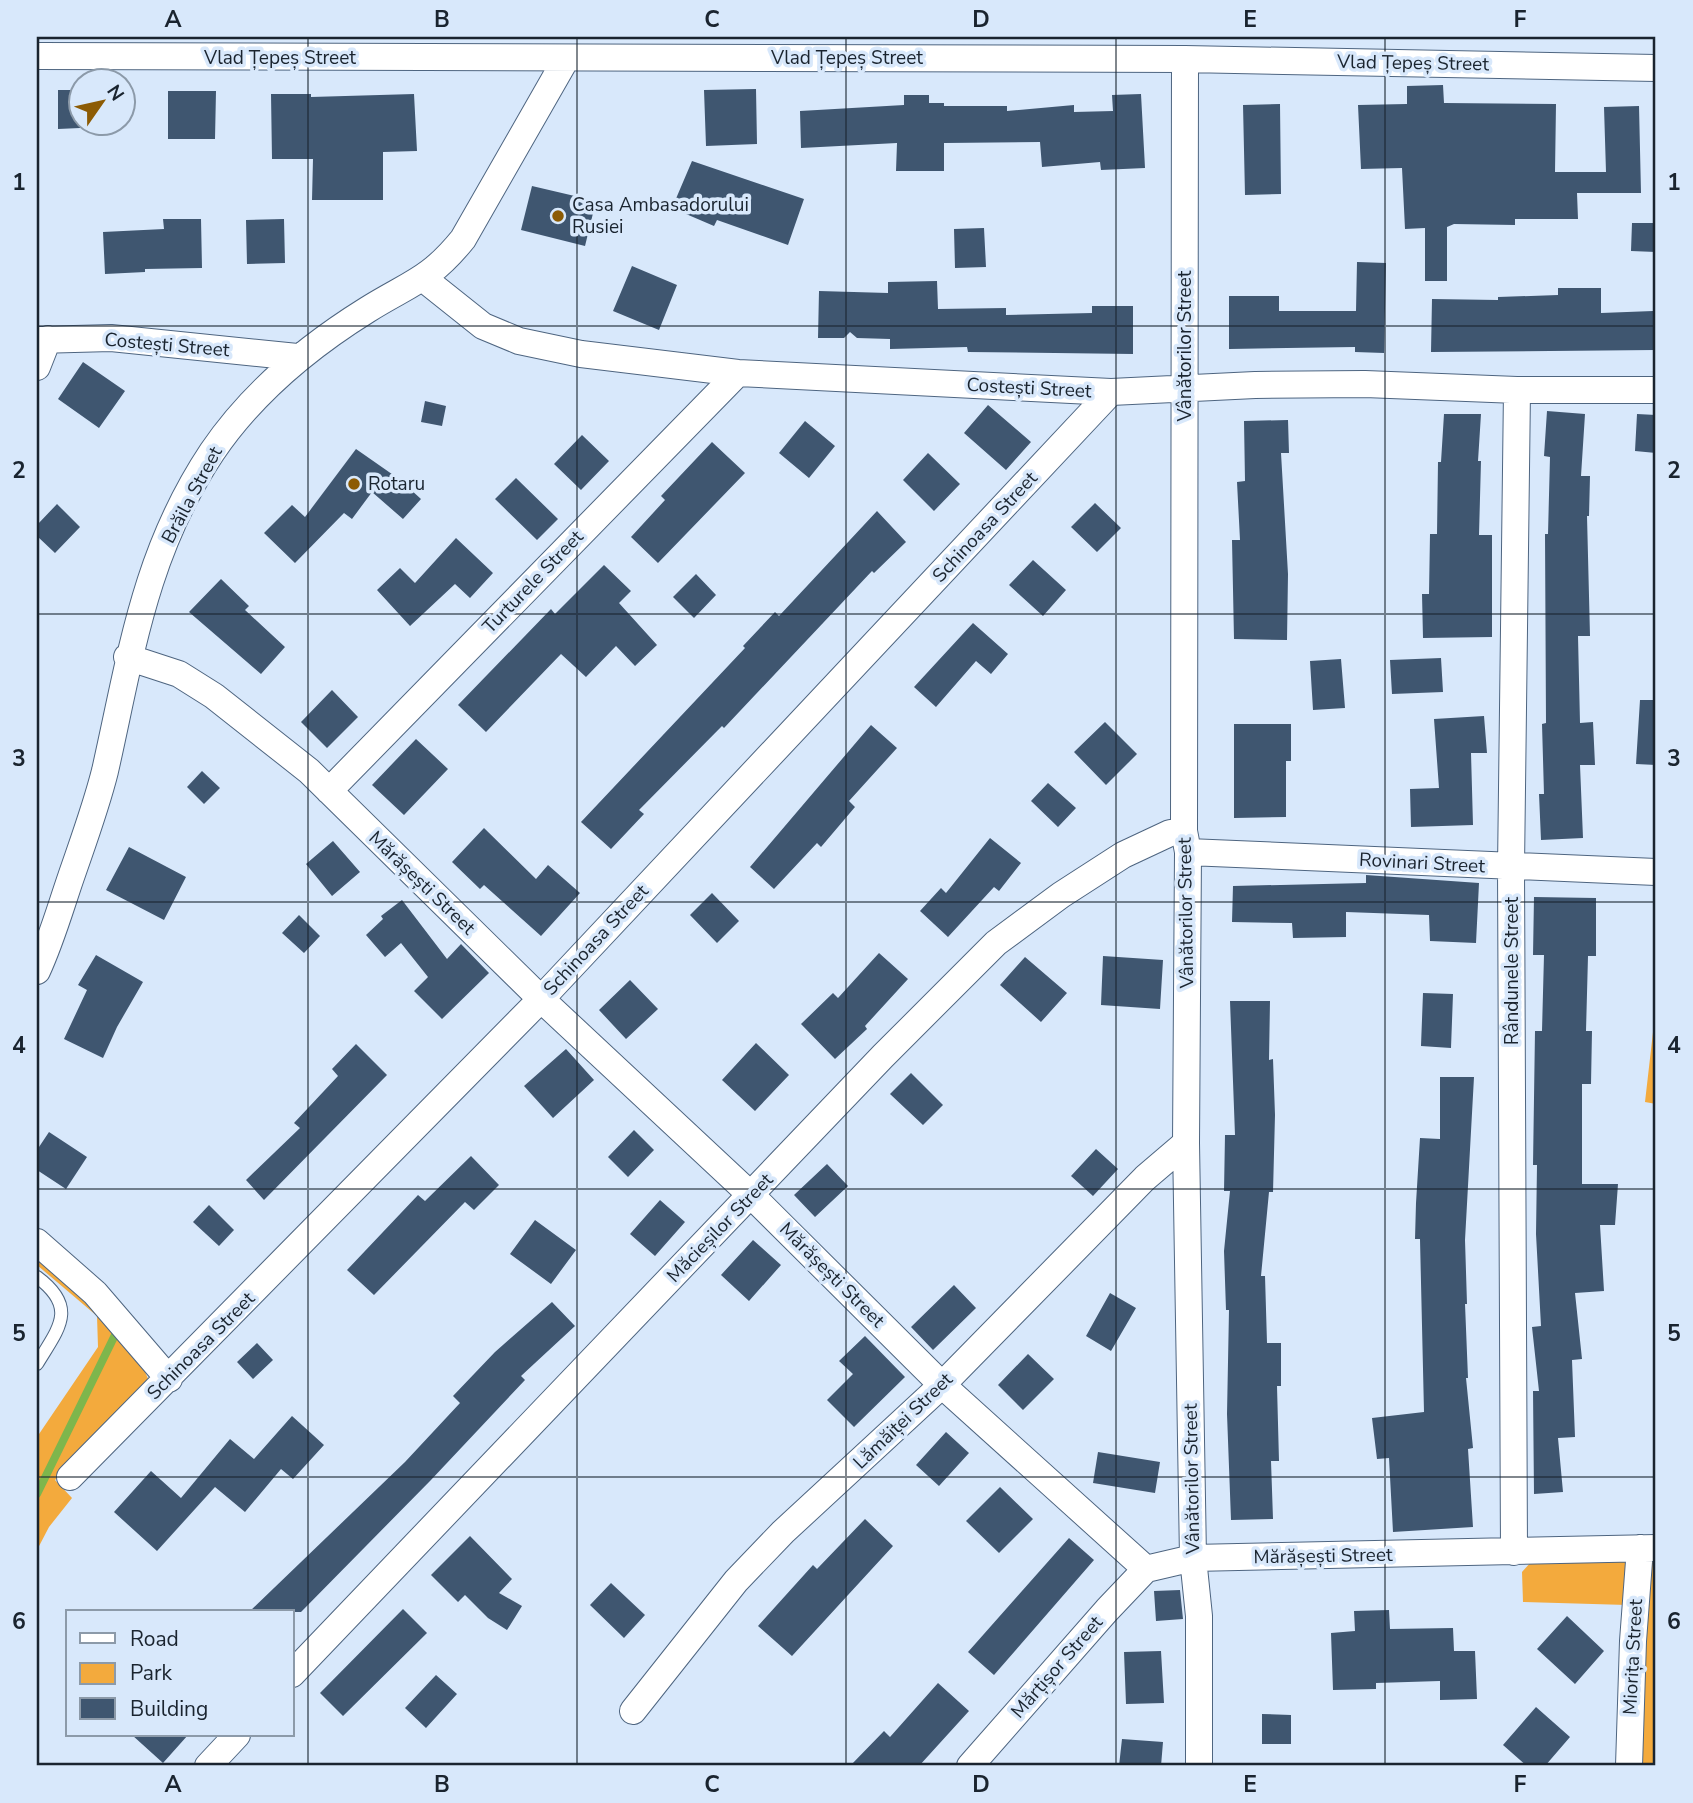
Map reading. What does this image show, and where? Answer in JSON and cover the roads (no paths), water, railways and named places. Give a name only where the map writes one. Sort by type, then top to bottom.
[{"type":"street","name":"Vlad Țepeș Street","points":[[37,56],[450,48],[566,59],[1185,59],[1656,68]]},
{"type":"street","name":"Brăila Street","points":[[37,971],[104,773],[127,657],[146,587],[194,483],[212,452],[247,409],[297,357],[368,309],[424,279],[442,264],[463,239],[540,109],[566,59]]},
{"type":"street","name":"Vânătorilor Street","points":[[1185,59],[1186,1143],[1193,1558],[1199,1616],[1199,1766]]},
{"type":"street","name":"Costești Street","points":[[424,279],[483,326],[519,341],[581,354],[738,373],[1111,392],[1255,385],[1365,384],[1517,390],[1656,390]]},
{"type":"street","name":"Costești Street","points":[[42,340],[111,338],[297,357]]},
{"type":"street","points":[[37,368],[42,340]]},
{"type":"street","name":"Turturele Street","points":[[329,791],[738,373]]},
{"type":"street","name":"Rândunele Street","points":[[1514,1552],[1511,868],[1517,390]]},
{"type":"street","name":"Schinoasa Street","points":[[71,1477],[541,999],[1111,392]]},
{"type":"street","name":"Mărășești Street","points":[[127,657],[178,674],[214,696],[273,740],[329,791],[541,999],[752,1196],[942,1385],[1146,1569],[1193,1558],[1648,1548]]},
{"type":"street","name":"Măcieșilor Street","points":[[294,1672],[883,1056],[996,943],[1061,895],[1124,855],[1170,833],[1186,842]]},
{"type":"street","name":"Rovinari Street","points":[[1186,842],[1511,868],[1656,872]]},
{"type":"street","name":"Lămăiței Street","points":[[633,1711],[736,1581],[783,1532],[942,1385],[1145,1178],[1186,1143]]},
{"type":"street","points":[[37,1242],[95,1293],[169,1379]]},
{"type":"street","name":"Miorița Street","points":[[1629,1766],[1633,1641],[1648,1548]]},
{"type":"street","name":"Mărțișor Street","points":[[970,1766],[1107,1609],[1146,1569]]},
{"type":"street","points":[[208,1766],[236,1736]]},
{"type":"lane","points":[[37,1277],[56,1296],[62,1319],[37,1364]]},
{"type":"waterway","points":[[37,1494],[115,1335]]},
{"type":"place","name":"Casa Ambasadorului Rusiei","points":[[558,216]]},
{"type":"place","name":"Rotaru","points":[[354,484]]}]
